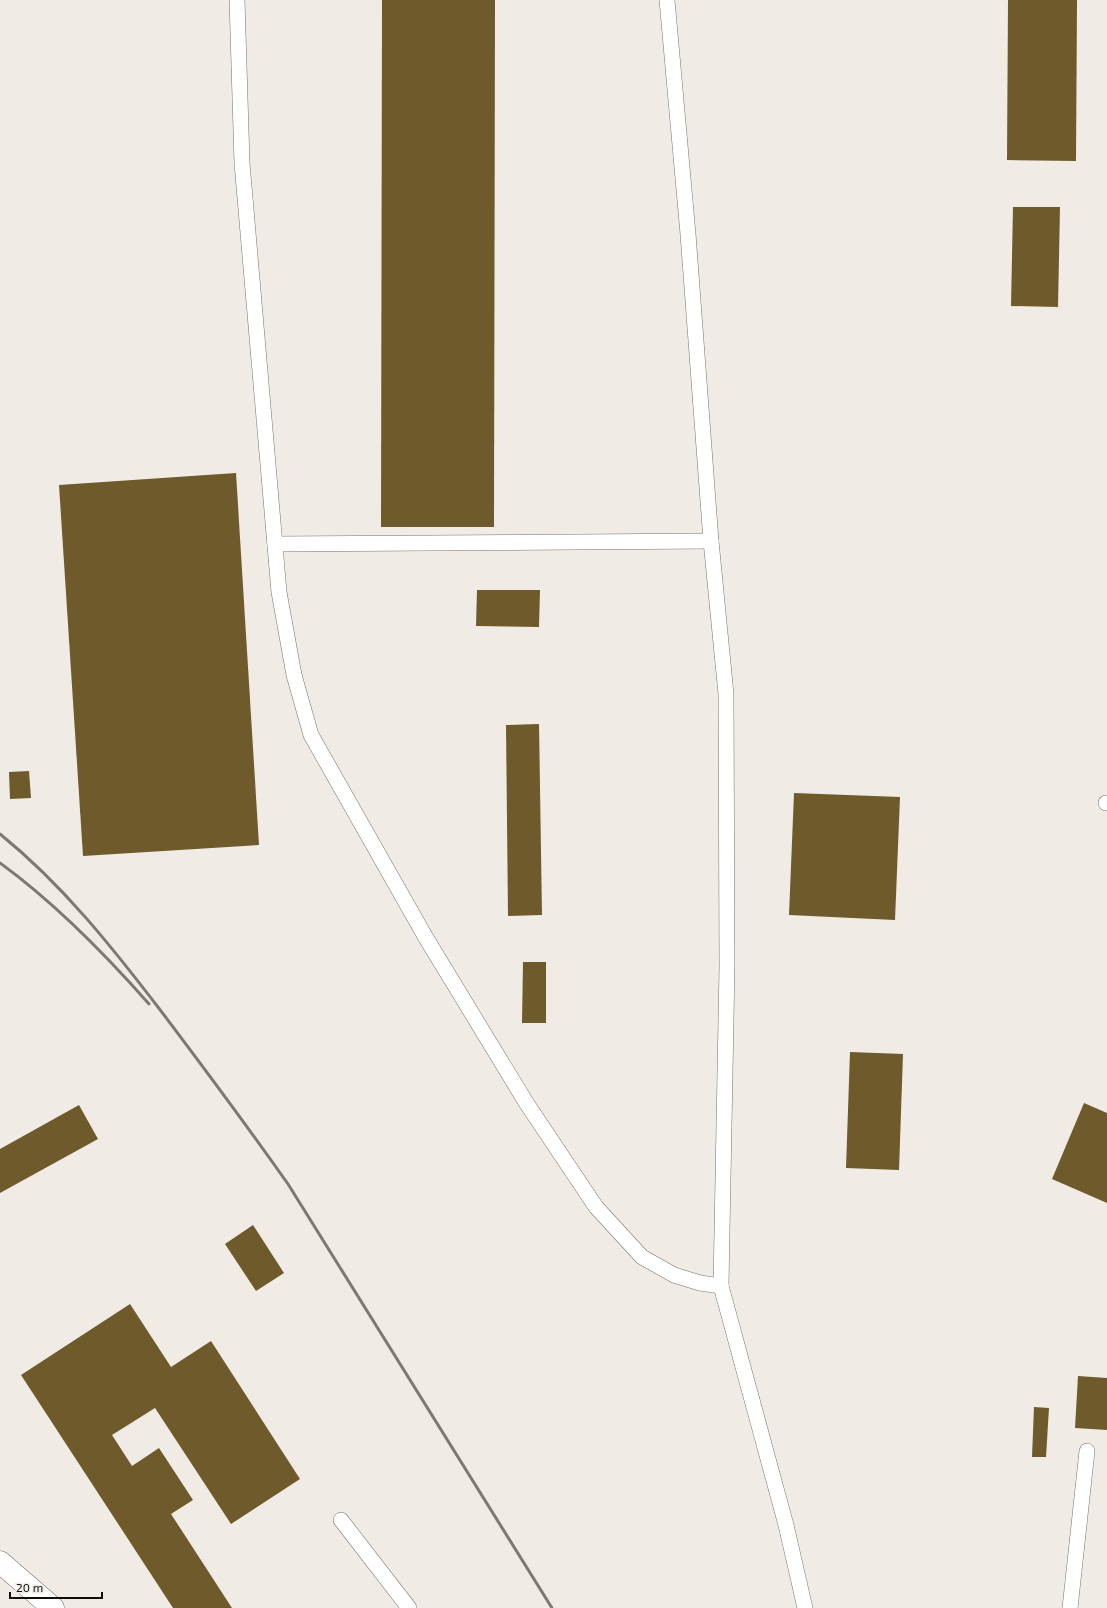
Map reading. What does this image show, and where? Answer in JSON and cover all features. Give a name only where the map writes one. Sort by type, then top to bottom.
[{"type":"street","points":[[0,1562],[53,1608]]},
{"type":"lane","points":[[237,0],[242,163],[279,592],[294,675],[311,736],[426,938],[527,1104],[596,1207],[642,1257],[674,1274],[700,1283],[721,1286]]},
{"type":"lane","points":[[667,0],[688,234],[711,540],[726,694],[727,966],[721,1286],[786,1525],[805,1608]]},
{"type":"lane","points":[[275,544],[711,540]]},
{"type":"lane","points":[[1070,1608],[1086,1451]]},
{"type":"lane","points":[[341,1520],[409,1608]]},
{"type":"building","points":[[382,0],[495,0],[494,527],[381,527]]},
{"type":"building","points":[[1008,0],[1077,0],[1076,161],[1007,160]]},
{"type":"building","points":[[1013,207],[1060,207],[1058,307],[1011,306]]},
{"type":"building","points":[[236,473],[259,845],[83,856],[59,485]]},
{"type":"building","points":[[477,590],[540,590],[539,627],[476,626]]},
{"type":"building","points":[[539,724],[542,915],[508,916],[506,725]]},
{"type":"building","points":[[29,771],[31,798],[10,799],[9,772]]},
{"type":"building","points":[[794,793],[900,797],[895,920],[789,915]]},
{"type":"building","points":[[523,962],[546,962],[546,1023],[522,1023]]},
{"type":"building","points":[[850,1052],[903,1054],[899,1170],[846,1168]]},
{"type":"building","points":[[1084,1103],[1107,1113],[1107,1203],[1052,1179]]},
{"type":"building","points":[[79,1105],[98,1139],[0,1193],[0,1149]]},
{"type":"building","points":[[253,1225],[284,1273],[256,1291],[225,1244]]},
{"type":"building","points":[[130,1304],[171,1367],[211,1341],[300,1479],[231,1524],[155,1408],[112,1435],[132,1466],[159,1448],[193,1500],[171,1514],[232,1608],[173,1608],[21,1375]]},
{"type":"building","points":[[1078,1376],[1107,1378],[1107,1430],[1075,1428]]},
{"type":"building","points":[[1034,1407],[1049,1408],[1046,1457],[1032,1457]]},
{"type":"railway","points":[[0,834],[45,874],[105,940],[161,1011],[273,1162],[552,1608]]},
{"type":"railway","points":[[0,863],[20,878],[78,929],[149,1004]]}]
